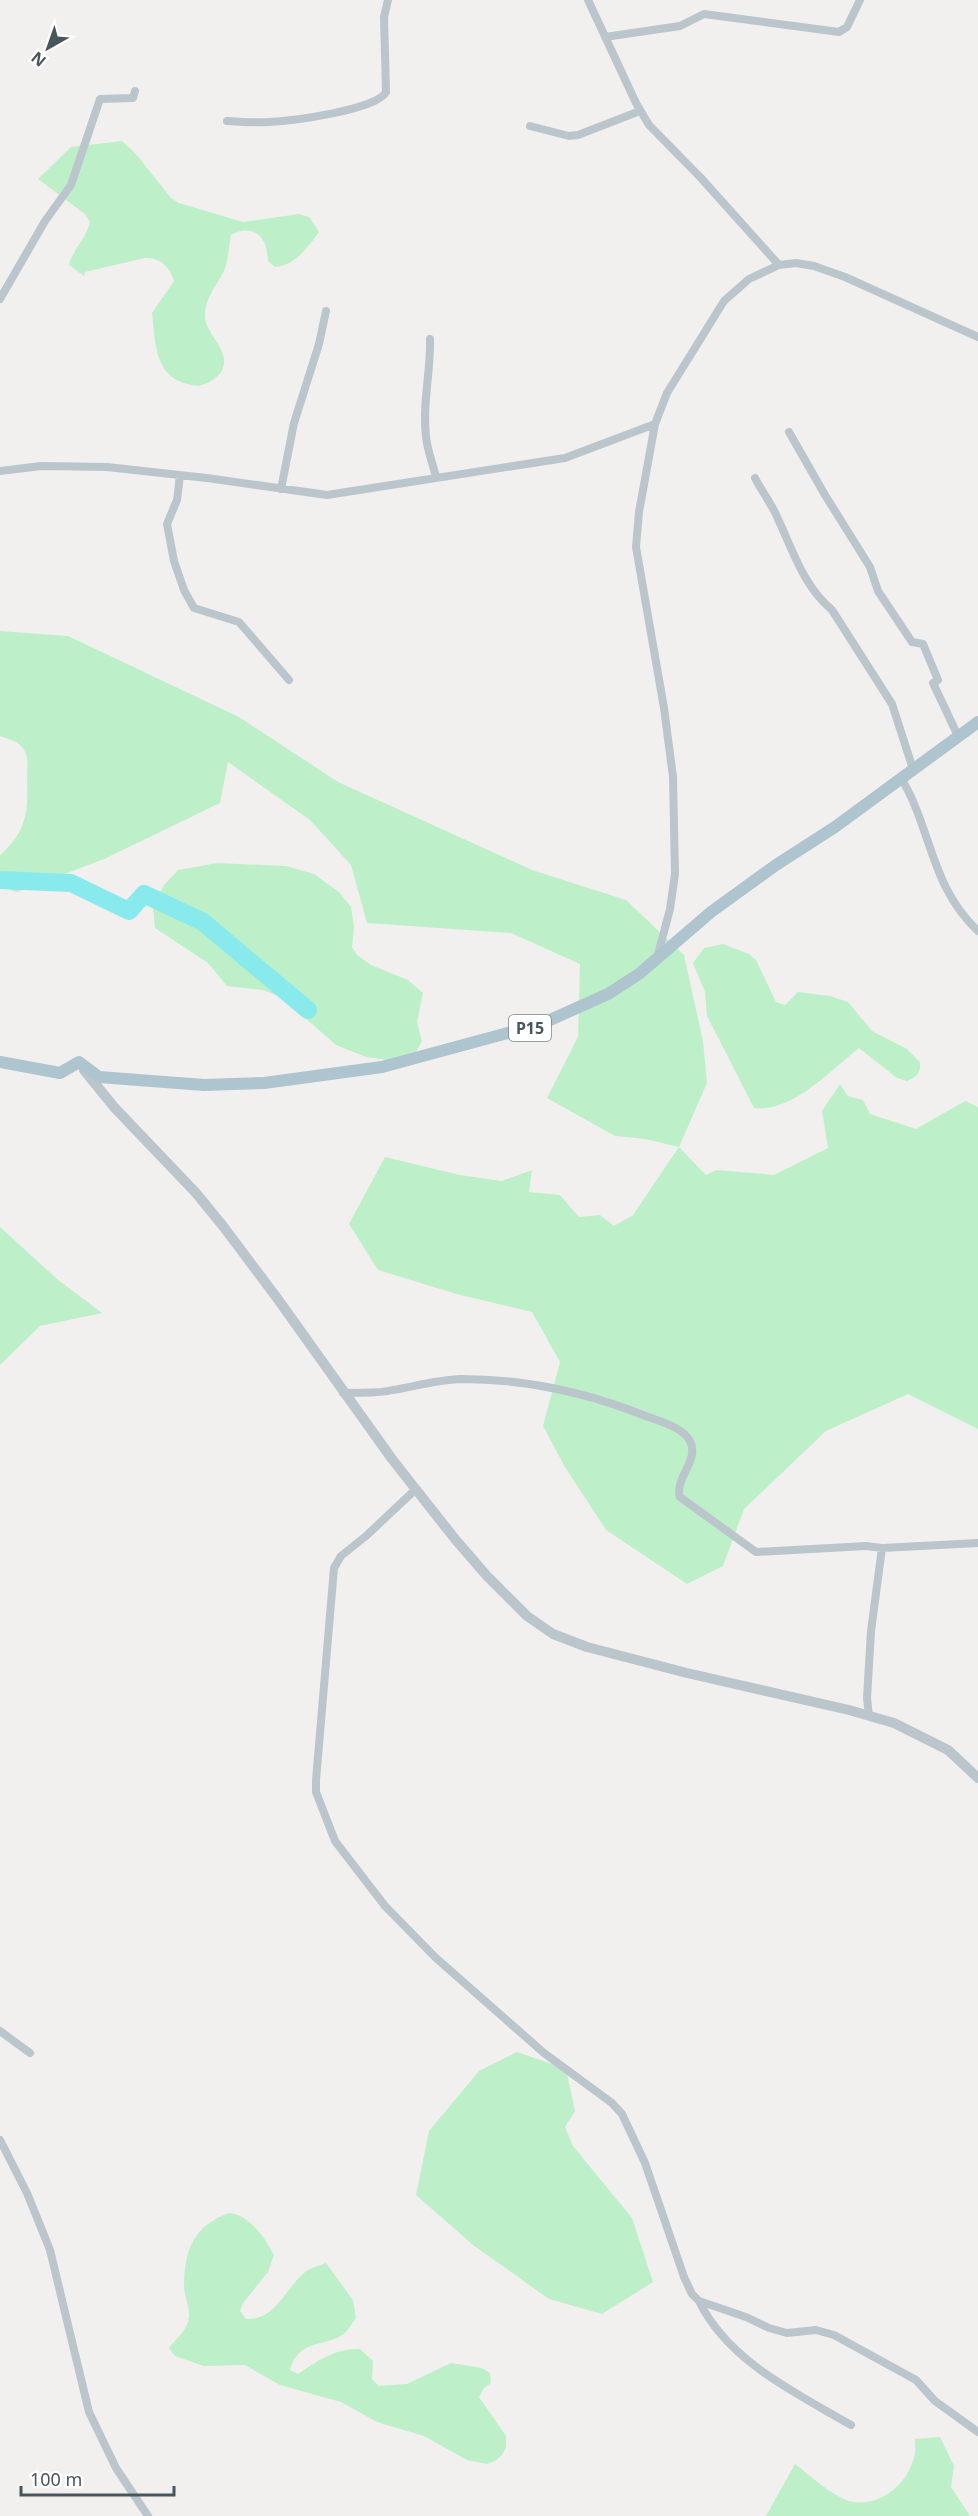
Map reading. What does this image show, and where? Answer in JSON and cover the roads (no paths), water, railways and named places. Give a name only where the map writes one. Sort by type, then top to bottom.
[{"type":"main road","name":"P15","points":[[79,1062],[99,1077],[214,1085],[264,1083],[382,1067],[524,1030],[552,1020],[608,994],[639,974],[711,912],[776,865],[835,827],[978,722]]},
{"type":"main road","points":[[0,1062],[60,1073],[79,1062]]},
{"type":"street","points":[[227,121],[269,122],[347,111],[380,100],[386,92],[384,17],[388,0]]},
{"type":"street","points":[[588,0],[640,111],[649,125],[701,178],[779,265]]},
{"type":"street","points":[[605,37],[680,26],[704,14],[839,32],[848,27],[860,0]]},
{"type":"street","points":[[0,299],[45,221],[71,185],[100,99],[133,98],[135,90]]},
{"type":"street","points":[[530,126],[569,136],[578,135],[640,111]]},
{"type":"street","points":[[656,960],[670,909],[675,874],[673,777],[664,708],[636,547],[639,512],[655,424],[668,393],[724,301],[750,279],[779,265],[796,263],[814,266],[845,277],[978,337]]},
{"type":"street","points":[[280,489],[294,423],[319,344],[326,311]]},
{"type":"street","points":[[430,339],[431,364],[426,407],[426,437],[436,477]]},
{"type":"street","points":[[0,471],[41,466],[107,467],[327,495],[565,458],[655,424]]},
{"type":"street","points":[[789,432],[870,567],[878,591],[912,642],[923,644],[938,680],[933,683],[958,736]]},
{"type":"street","points":[[180,475],[177,500],[167,524],[174,561],[184,590],[194,608],[239,622],[289,680]]},
{"type":"street","points":[[755,478],[767,496],[789,546],[818,599],[832,610],[892,704],[913,769]]},
{"type":"street","points":[[902,778],[910,792],[943,882],[957,907],[978,931]]},
{"type":"street","points":[[79,1062],[114,1107],[216,1218],[416,1489],[487,1576],[517,1608],[553,1634],[586,1647],[894,1723],[948,1750],[978,1778]]},
{"type":"street","points":[[343,1393],[392,1391],[425,1382],[460,1379],[546,1387],[609,1401],[683,1433],[692,1444],[692,1451],[678,1489],[680,1497],[756,1552],[978,1543]]},
{"type":"street","points":[[416,1489],[341,1556],[334,1568],[317,1755],[316,1792],[327,1822],[341,1849],[385,1906],[417,1940],[544,2053],[612,2103],[622,2114],[645,2163],[684,2277],[705,2314],[756,2367],[851,2425]]},
{"type":"street","points":[[869,1716],[867,1698],[871,1631],[882,1548]]},
{"type":"street","points":[[0,2031],[30,2053]]},
{"type":"street","points":[[0,2140],[27,2193],[50,2250],[89,2412],[116,2468],[148,2516]]},
{"type":"street","points":[[699,2301],[746,2316],[778,2332],[816,2330],[834,2335],[916,2380],[935,2401],[978,2432]]},
{"type":"waterway","points":[[0,880],[71,883],[129,911],[144,894],[203,922],[308,1010]]}]
